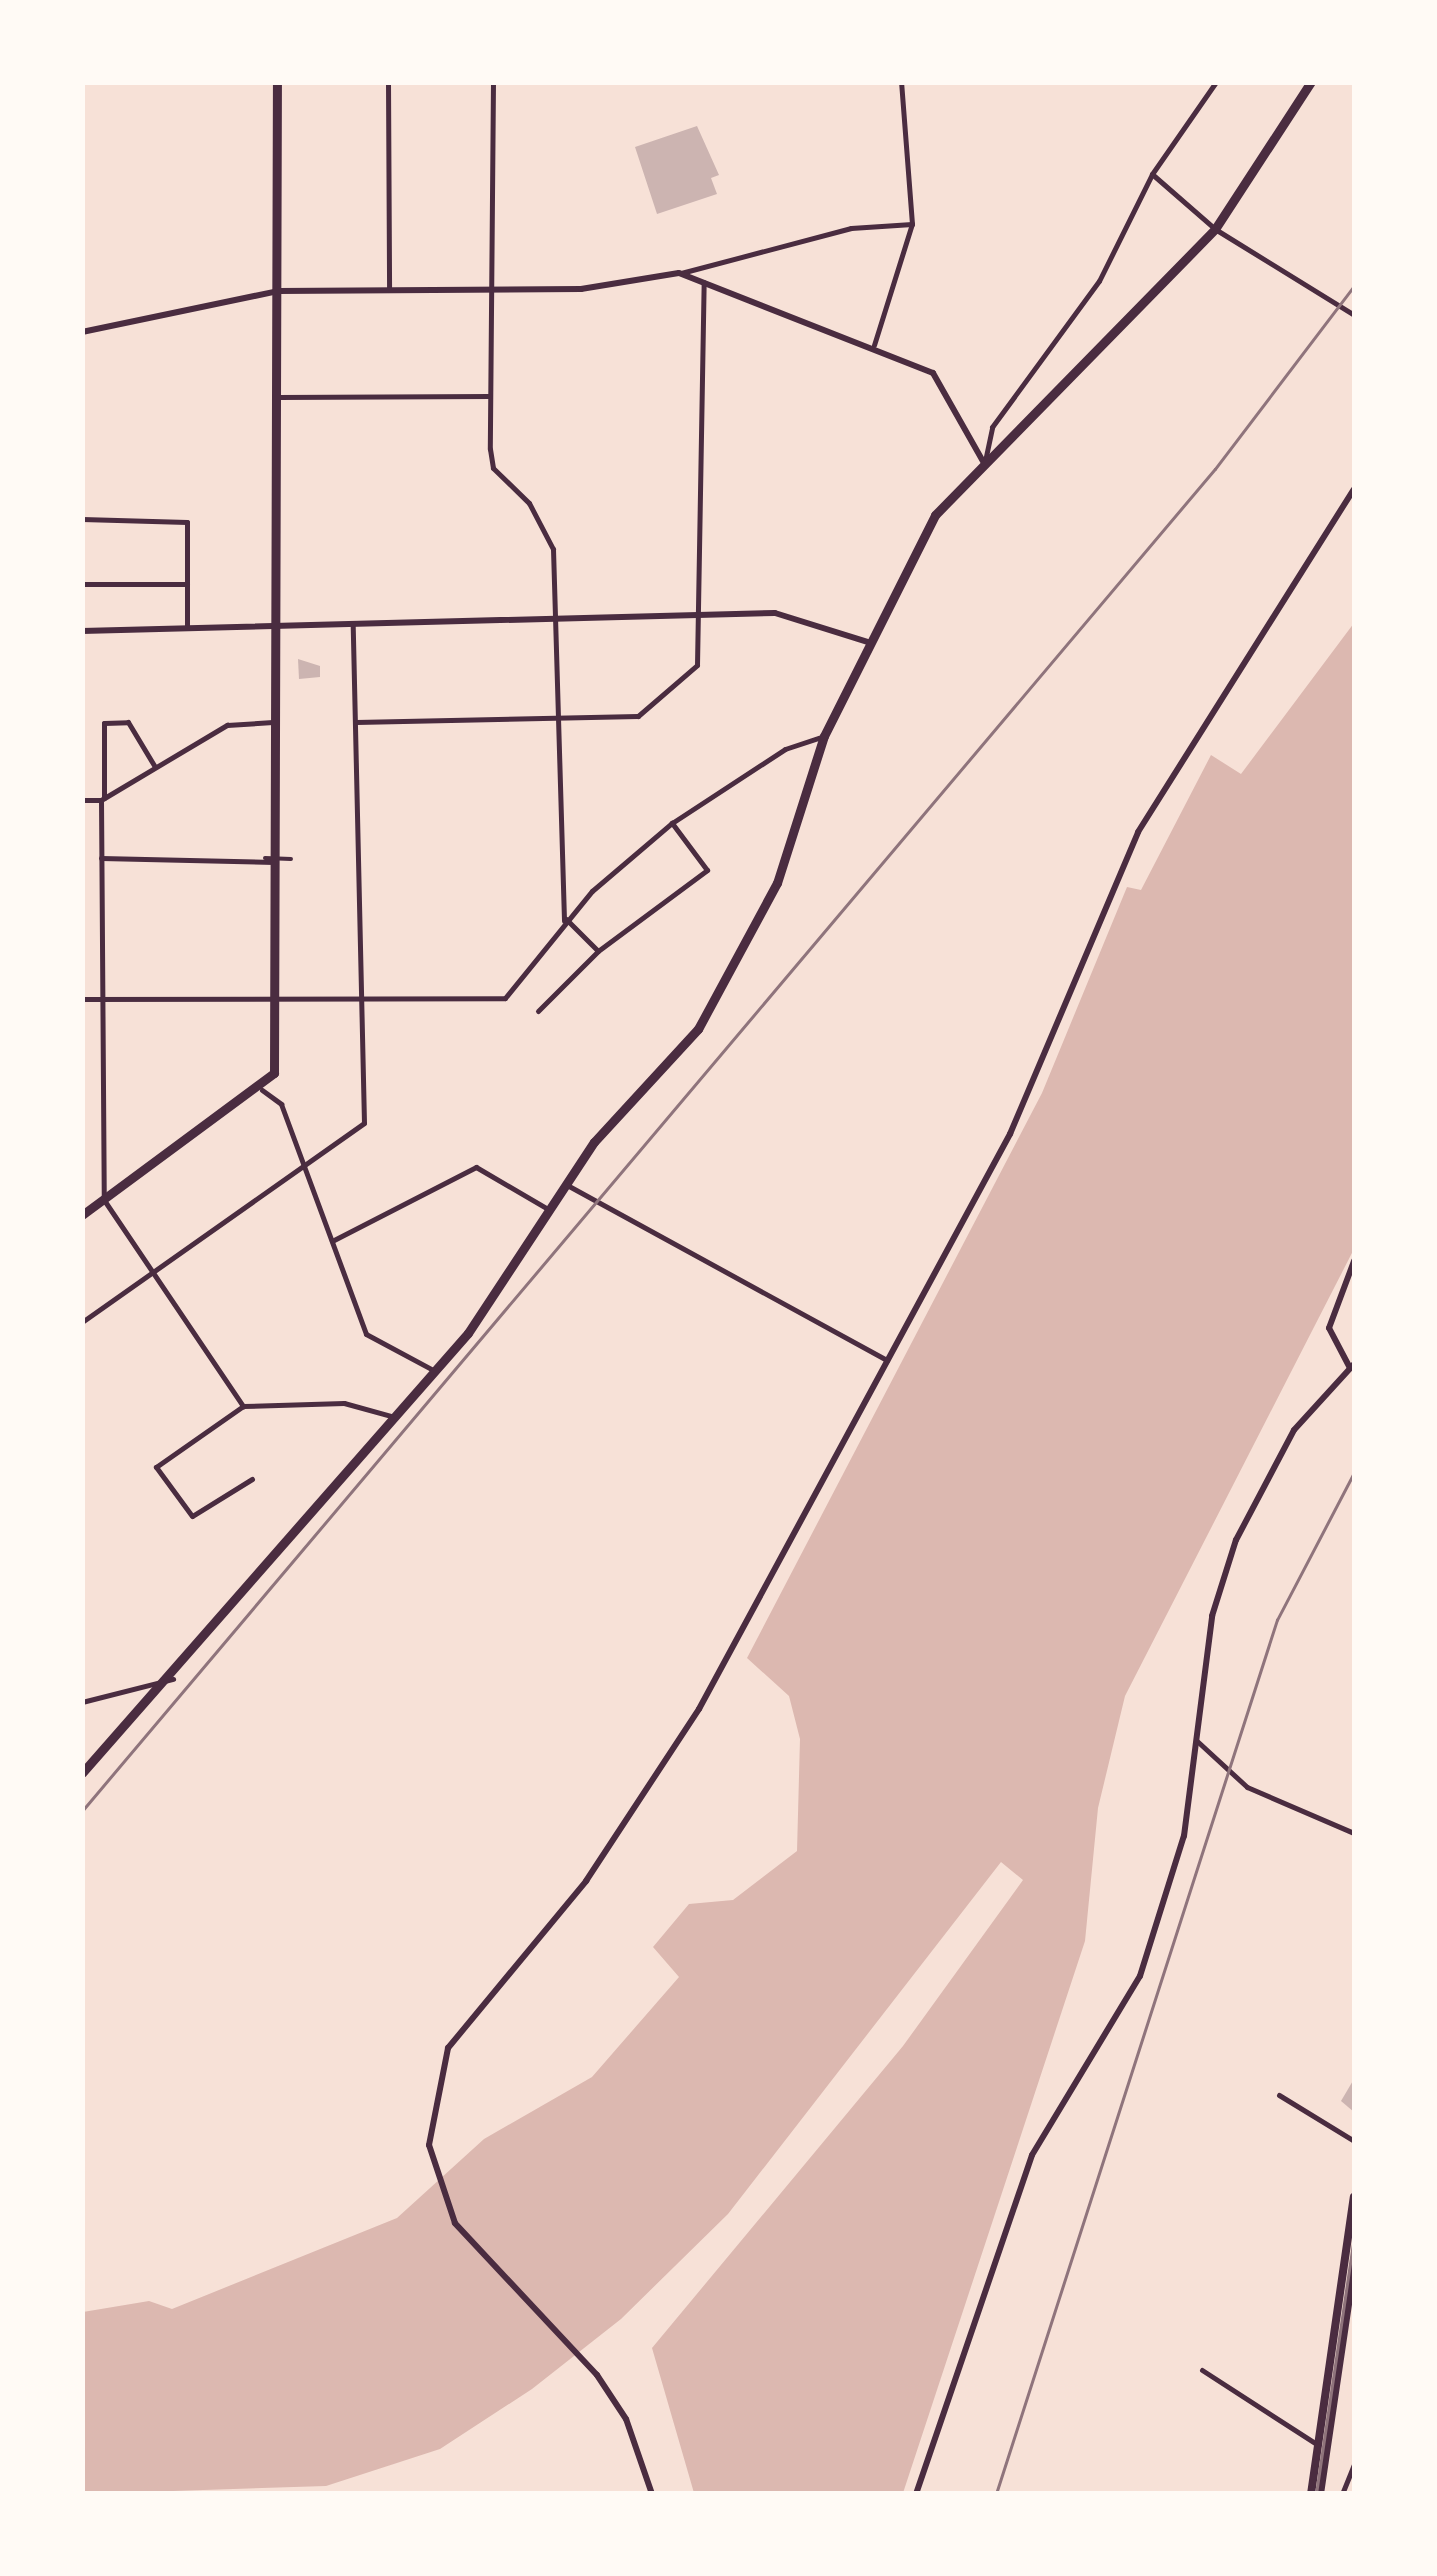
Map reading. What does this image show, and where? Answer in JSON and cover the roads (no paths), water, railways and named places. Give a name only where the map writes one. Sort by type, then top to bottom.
[{"type":"main road","points":[[82,1215],[262,1090],[278,1043],[277,82]]},
{"type":"main road","points":[[82,1773],[174,1679],[396,1417],[434,1371],[567,1185],[698,1029],[740,960],[778,883],[824,736],[935,515],[1214,229],[1311,82]]},
{"type":"main road","points":[[1311,2494],[1354,2197]]},
{"type":"main road","points":[[1320,2494],[1354,2266]]},
{"type":"street","points":[[388,82],[389,290]]},
{"type":"street","points":[[493,82],[493,468],[549,534],[557,620],[565,920],[598,951]]},
{"type":"street","points":[[874,344],[912,224],[901,82]]},
{"type":"street","points":[[984,463],[992,427],[1099,282],[1152,174],[1216,82]]},
{"type":"street","points":[[1152,174],[1214,229],[1354,315]]},
{"type":"street","points":[[82,332],[278,291],[492,291],[679,274],[852,228],[912,224]]},
{"type":"street","points":[[679,274],[874,344],[932,374],[984,463]]},
{"type":"street","points":[[356,722],[638,716],[697,665],[704,282]]},
{"type":"street","points":[[278,397],[491,396]]},
{"type":"street","points":[[652,2494],[626,2419],[597,2375],[456,2223],[429,2145],[448,2048],[586,1882],[660,1774],[1010,1134],[1138,832],[1354,488]]},
{"type":"street","points":[[82,519],[187,522],[187,627]]},
{"type":"street","points":[[82,584],[187,584]]},
{"type":"street","points":[[82,631],[278,623],[696,616],[810,618],[871,643]]},
{"type":"street","points":[[82,1322],[304,1160],[364,1124],[366,998],[353,624]]},
{"type":"street","points":[[155,767],[128,722],[104,723],[104,1200],[243,1406]]},
{"type":"street","points":[[82,800],[103,799],[226,725],[278,722]]},
{"type":"street","points":[[82,999],[505,998],[565,920],[672,822],[785,750],[824,736]]},
{"type":"street","points":[[538,1011],[598,951],[707,870],[672,822]]},
{"type":"street","points":[[101,858],[277,862]]},
{"type":"street","points":[[264,858],[291,858]]},
{"type":"street","points":[[262,1090],[282,1104],[366,1334],[434,1371]]},
{"type":"street","points":[[332,1241],[476,1166],[551,1210]]},
{"type":"street","points":[[567,1185],[887,1360]]},
{"type":"street","points":[[916,2494],[1032,2155],[1140,1976],[1184,1836],[1212,1616],[1236,1540],[1294,1430],[1353,1368],[1328,1328],[1354,1261]]},
{"type":"street","points":[[252,1479],[192,1516],[156,1466],[243,1406],[344,1403],[396,1417]]},
{"type":"street","points":[[82,1702],[174,1679]]},
{"type":"street","points":[[1195,1741],[1213,1747],[1247,1786],[1354,1833]]},
{"type":"street","points":[[1279,2095],[1354,2141]]},
{"type":"street","points":[[1202,2370],[1318,2446]]},
{"type":"street","points":[[1342,2494],[1354,2468]]},
{"type":"tram line","points":[[1316,2494],[1354,2236]]},
{"type":"railway","points":[[82,1811],[1215,469],[1354,286]]},
{"type":"railway","points":[[996,2494],[1277,1620],[1354,1473]]}]
